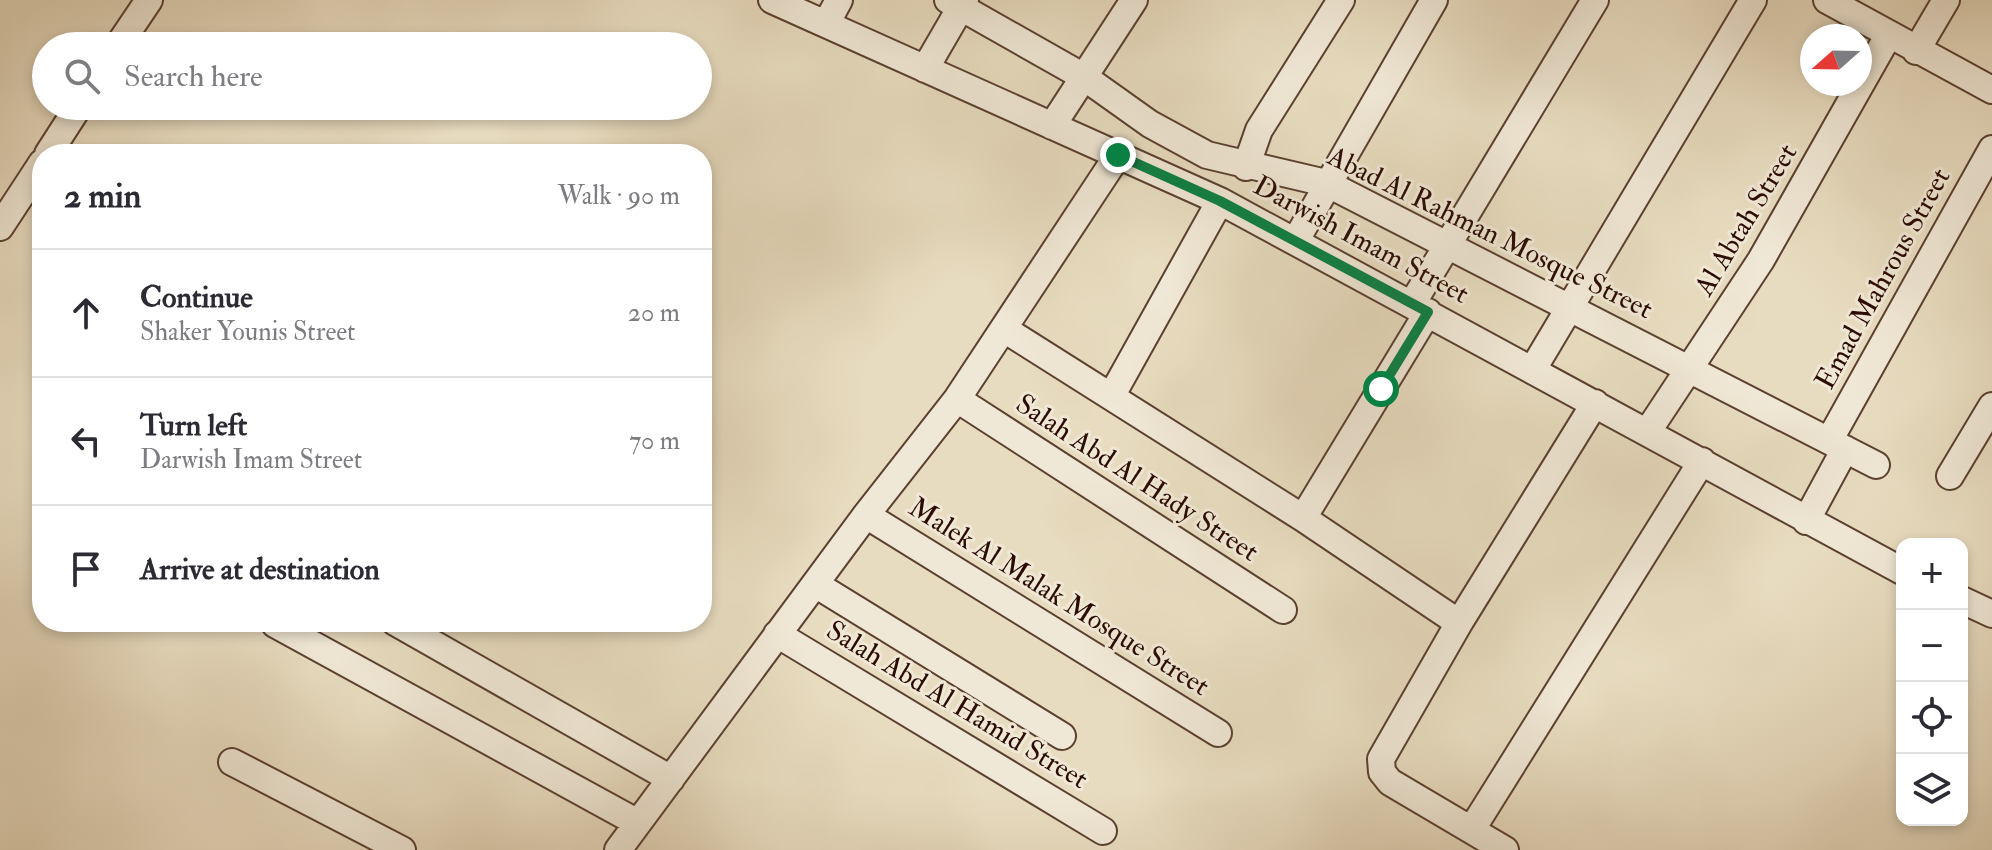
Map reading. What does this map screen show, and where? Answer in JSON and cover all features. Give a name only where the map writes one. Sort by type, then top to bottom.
[{"type":"street","points":[[127,32],[149,0]]},
{"type":"street","name":"Darwish Imam Street","points":[[772,0],[1220,201],[1896,568]]},
{"type":"street","points":[[826,24],[839,0]]},
{"type":"street","points":[[1052,126],[1134,0]]},
{"type":"street","points":[[1246,167],[1259,130],[1341,0]]},
{"type":"street","points":[[1296,240],[1326,183],[1434,0]]},
{"type":"street","points":[[1303,518],[1420,308],[1447,243],[1595,0]]},
{"type":"street","points":[[1533,369],[1753,0]]},
{"type":"street","points":[[1827,0],[1992,90]]},
{"type":"street","points":[[1916,51],[1946,0]]},
{"type":"street","points":[[925,69],[958,2]]},
{"type":"street","name":"Abad Al Rahman Mosque Street","points":[[958,2],[1084,77],[1177,140],[1207,155],[1246,167],[1326,183],[1876,465]]},
{"type":"street","name":"Al Abtah Street","points":[[1648,431],[1692,369],[1820,162],[1888,36]]},
{"type":"street","points":[[54,144],[70,120]]},
{"type":"street","name":"Emad Mahrous Street","points":[[1806,521],[1837,445],[1992,149]]},
{"type":"street","points":[[618,850],[866,515],[957,399],[1118,155]]},
{"type":"street","points":[[0,227],[32,178]]},
{"type":"street","points":[[1112,395],[1220,201]]},
{"type":"street","points":[[1004,329],[1303,518],[1459,623]]},
{"type":"street","name":"Salah Abd Al Hady Street","points":[[957,399],[1283,610]]},
{"type":"street","points":[[1505,850],[1390,782],[1382,772],[1381,759],[1459,623],[1595,403]]},
{"type":"street","points":[[1950,476],[1992,406]]},
{"type":"street","points":[[1472,829],[1702,461]]},
{"type":"street","name":"Malek Al Malak Mosque Street","points":[[866,515],[1218,733]]},
{"type":"street","points":[[815,584],[1062,736]]},
{"type":"street","points":[[1968,603],[1992,614]]},
{"type":"street","points":[[290,632],[638,823]]},
{"type":"street","points":[[413,632],[671,779]]},
{"type":"street","name":"Salah Abd Al Hamid Street","points":[[777,634],[1103,831]]},
{"type":"street","points":[[232,762],[402,850]]},
{"type":"route","points":[[1118,155],[1220,201],[1428,312],[1381,389]]}]
